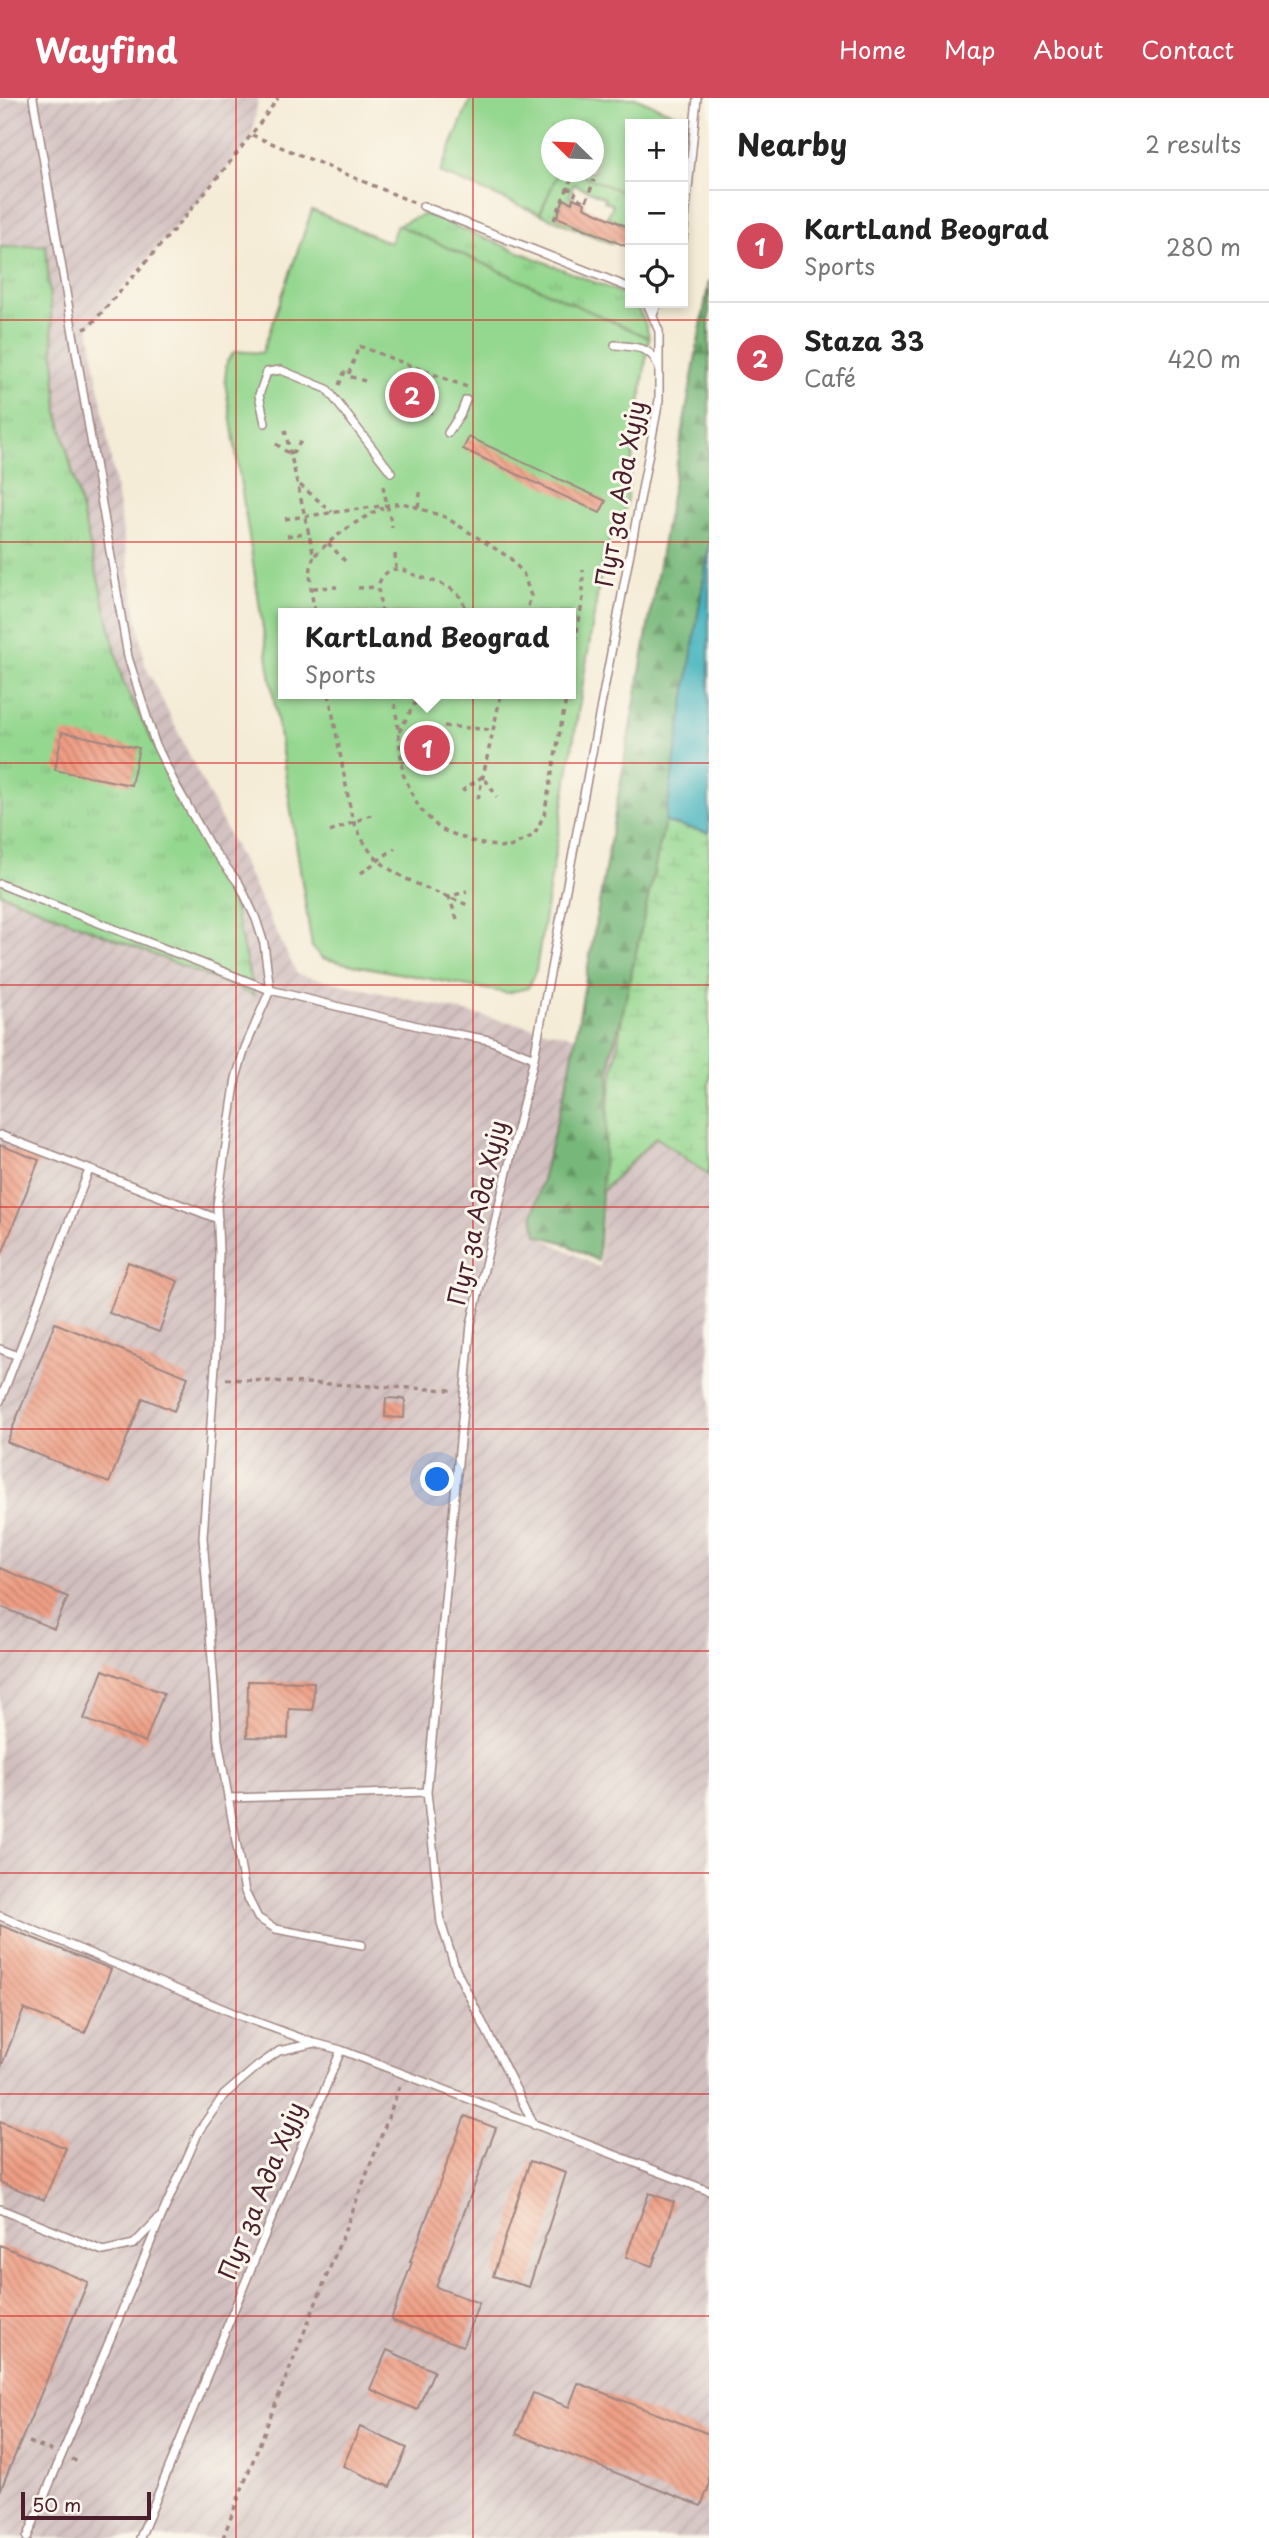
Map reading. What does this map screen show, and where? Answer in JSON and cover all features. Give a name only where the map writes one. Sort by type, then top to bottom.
[{"type":"lane","points":[[33,98],[128,657],[155,743],[191,817],[240,886],[256,919],[264,944],[270,990],[245,1048],[236,1078],[217,1205],[219,1252],[214,1378],[203,1537],[218,1740],[228,1797],[245,1892],[258,1918],[276,1929],[362,1945]]},
{"type":"lane","points":[[688,189],[697,98]]},
{"type":"lane","points":[[423,206],[625,286]]},
{"type":"lane","name":"Пут за Ада Хују","points":[[534,2125],[456,1970],[441,1923],[427,1792],[471,1324],[534,1058],[659,400],[659,331],[650,308]]},
{"type":"lane","points":[[653,315],[656,308]]},
{"type":"lane","points":[[615,345],[643,348],[655,357],[660,373]]},
{"type":"lane","points":[[265,423],[259,395],[267,372],[281,370],[327,389],[391,472]]},
{"type":"lane","points":[[448,433],[466,400]]},
{"type":"lane","points":[[0,884],[270,990],[430,1029],[489,1040],[534,1058]]},
{"type":"lane","points":[[0,1135],[218,1219]]},
{"type":"lane","points":[[0,1401],[89,1170]]},
{"type":"lane","points":[[0,1349],[18,1356]]},
{"type":"lane","points":[[228,1797],[427,1792]]},
{"type":"lane","points":[[0,1916],[243,2017],[341,2050],[709,2191]]},
{"type":"lane","points":[[27,2538],[199,2132],[224,2095],[259,2065],[279,2051],[315,2043]]},
{"type":"lane","name":"Пут за Ада Хују","points":[[140,2538],[341,2050]]},
{"type":"lane","points":[[0,2209],[103,2251],[134,2244],[162,2215]]},
{"type":"path","points":[[73,333],[89,327],[252,135],[278,98]]},
{"type":"path","points":[[252,135],[423,206]]},
{"type":"path","points":[[554,220],[570,182]]},
{"type":"path","points":[[567,188],[576,191],[574,197],[586,202],[593,182]]},
{"type":"path","points":[[365,381],[348,376],[359,346],[469,388]]},
{"type":"path","points":[[285,430],[314,556]]},
{"type":"path","points":[[291,455],[302,440]]},
{"type":"path","points":[[276,444],[291,455]]},
{"type":"path","points":[[298,484],[333,513]]},
{"type":"path","points":[[383,486],[392,527]]},
{"type":"path","points":[[418,507],[421,488]]},
{"type":"path","points":[[285,519],[403,503],[418,507],[445,517],[510,558],[523,573],[531,596],[527,608]]},
{"type":"path","points":[[315,608],[314,556],[357,520],[388,505]]},
{"type":"path","points":[[287,536],[310,532]]},
{"type":"path","points":[[327,543],[345,561]]},
{"type":"path","points":[[395,554],[396,569]]},
{"type":"path","points":[[381,608],[378,587],[386,572],[396,569],[447,586],[458,594],[465,608]]},
{"type":"path","points":[[576,637],[583,598],[583,570]]},
{"type":"path","points":[[313,588],[337,587]]},
{"type":"path","points":[[358,588],[378,587]]},
{"type":"path","points":[[331,699],[353,821],[359,834],[379,859],[417,884],[470,906]]},
{"type":"path","points":[[394,699],[402,774],[419,808],[440,829],[477,843],[508,848],[534,835],[544,815],[566,699]]},
{"type":"path","points":[[398,734],[417,699]]},
{"type":"path","points":[[478,799],[500,699]]},
{"type":"path","points":[[444,726],[493,730]]},
{"type":"path","points":[[462,791],[483,776]]},
{"type":"path","points":[[483,776],[497,797]]},
{"type":"path","points":[[330,831],[371,815]]},
{"type":"path","points":[[361,873],[396,849]]},
{"type":"path","points":[[449,897],[467,891]]},
{"type":"path","points":[[449,897],[457,919]]},
{"type":"path","points":[[214,1378],[465,1391]]},
{"type":"path","points":[[223,2538],[355,2208],[404,2075]]},
{"type":"path","points":[[29,2442],[54,2452]]},
{"type":"path","points":[[70,2458],[80,2463]]},
{"type":"shaded area","points":[[0,98],[258,98],[252,139],[89,327],[145,665],[297,974],[576,1037],[533,1215],[537,1235],[600,1268],[611,1054],[623,1012],[709,833],[709,2538],[0,2538]]},
{"type":"green space","points":[[471,98],[637,98],[687,119],[625,119],[625,193],[598,182],[604,182],[604,119],[541,119],[541,182],[554,182],[540,214],[440,173]]},
{"type":"green space","points":[[554,182],[598,182],[625,193],[625,226],[607,217],[613,205],[604,201],[605,198],[574,184],[569,196],[573,198],[572,202],[564,200],[557,217],[613,240],[612,244],[540,214]]},
{"type":"green space","points":[[312,210],[390,243],[397,225],[649,338],[626,505],[619,525],[605,548],[536,970],[528,988],[507,993],[348,964],[322,958],[312,947],[225,381],[227,361],[235,351],[262,353]]},
{"type":"green space","points":[[425,214],[625,295],[625,308],[637,308],[646,325],[649,338],[397,225]]},
{"type":"green space","points":[[46,245],[58,412],[123,682],[233,904],[254,995],[0,893],[0,247]]},
{"type":"green space","points":[[709,281],[709,546],[665,822],[623,1012],[611,1054],[598,1261],[562,1242],[537,1235],[533,1215],[569,1074]]},
{"type":"green space","points":[[665,822],[709,833],[709,1175],[656,1137],[601,1192],[609,1098],[623,1012]]},
{"type":"water","points":[[709,546],[709,833],[665,822]]},
{"type":"building","points":[[573,198],[585,203],[584,207],[625,226],[625,246],[557,217],[564,199],[572,203]]},
{"type":"building","points":[[393,377],[437,389],[431,413],[386,400]]},
{"type":"building","points":[[469,437],[606,501],[600,513],[463,449]]},
{"type":"building","points":[[62,732],[139,748],[131,785],[55,770]]},
{"type":"building","points":[[0,1145],[39,1160],[1,1256],[0,1256]]},
{"type":"building","points":[[128,1262],[178,1281],[159,1332],[109,1313]]},
{"type":"building","points":[[55,1323],[188,1377],[174,1411],[143,1398],[109,1483],[7,1442]]},
{"type":"building","points":[[386,1398],[405,1399],[404,1418],[385,1417]]},
{"type":"building","points":[[0,1568],[68,1597],[54,1629],[0,1606]]},
{"type":"building","points":[[103,1670],[164,1693],[145,1742],[84,1719]]},
{"type":"building","points":[[248,1681],[314,1682],[313,1710],[289,1709],[288,1738],[247,1737]]},
{"type":"building","points":[[0,1925],[111,1969],[85,2033],[24,2009],[1,2067]]},
{"type":"building","points":[[465,2116],[496,2128],[436,2287],[479,2303],[463,2346],[391,2320]]},
{"type":"building","points":[[0,2121],[66,2148],[44,2200],[0,2182]]},
{"type":"building","points":[[530,2161],[566,2173],[529,2287],[493,2276]]},
{"type":"building","points":[[649,2193],[674,2202],[652,2266],[626,2257]]},
{"type":"building","points":[[0,2245],[88,2282],[0,2491]]},
{"type":"building","points":[[387,2350],[434,2371],[417,2410],[370,2389]]},
{"type":"building","points":[[578,2383],[709,2434],[709,2486],[701,2506],[516,2434],[533,2393],[569,2407]]},
{"type":"building","points":[[360,2427],[407,2448],[390,2487],[343,2466]]},
{"type":"place","name":"Staza 33","points":[[412,395]]},
{"type":"place","name":"KartLand Beograd","points":[[427,748]]}]
